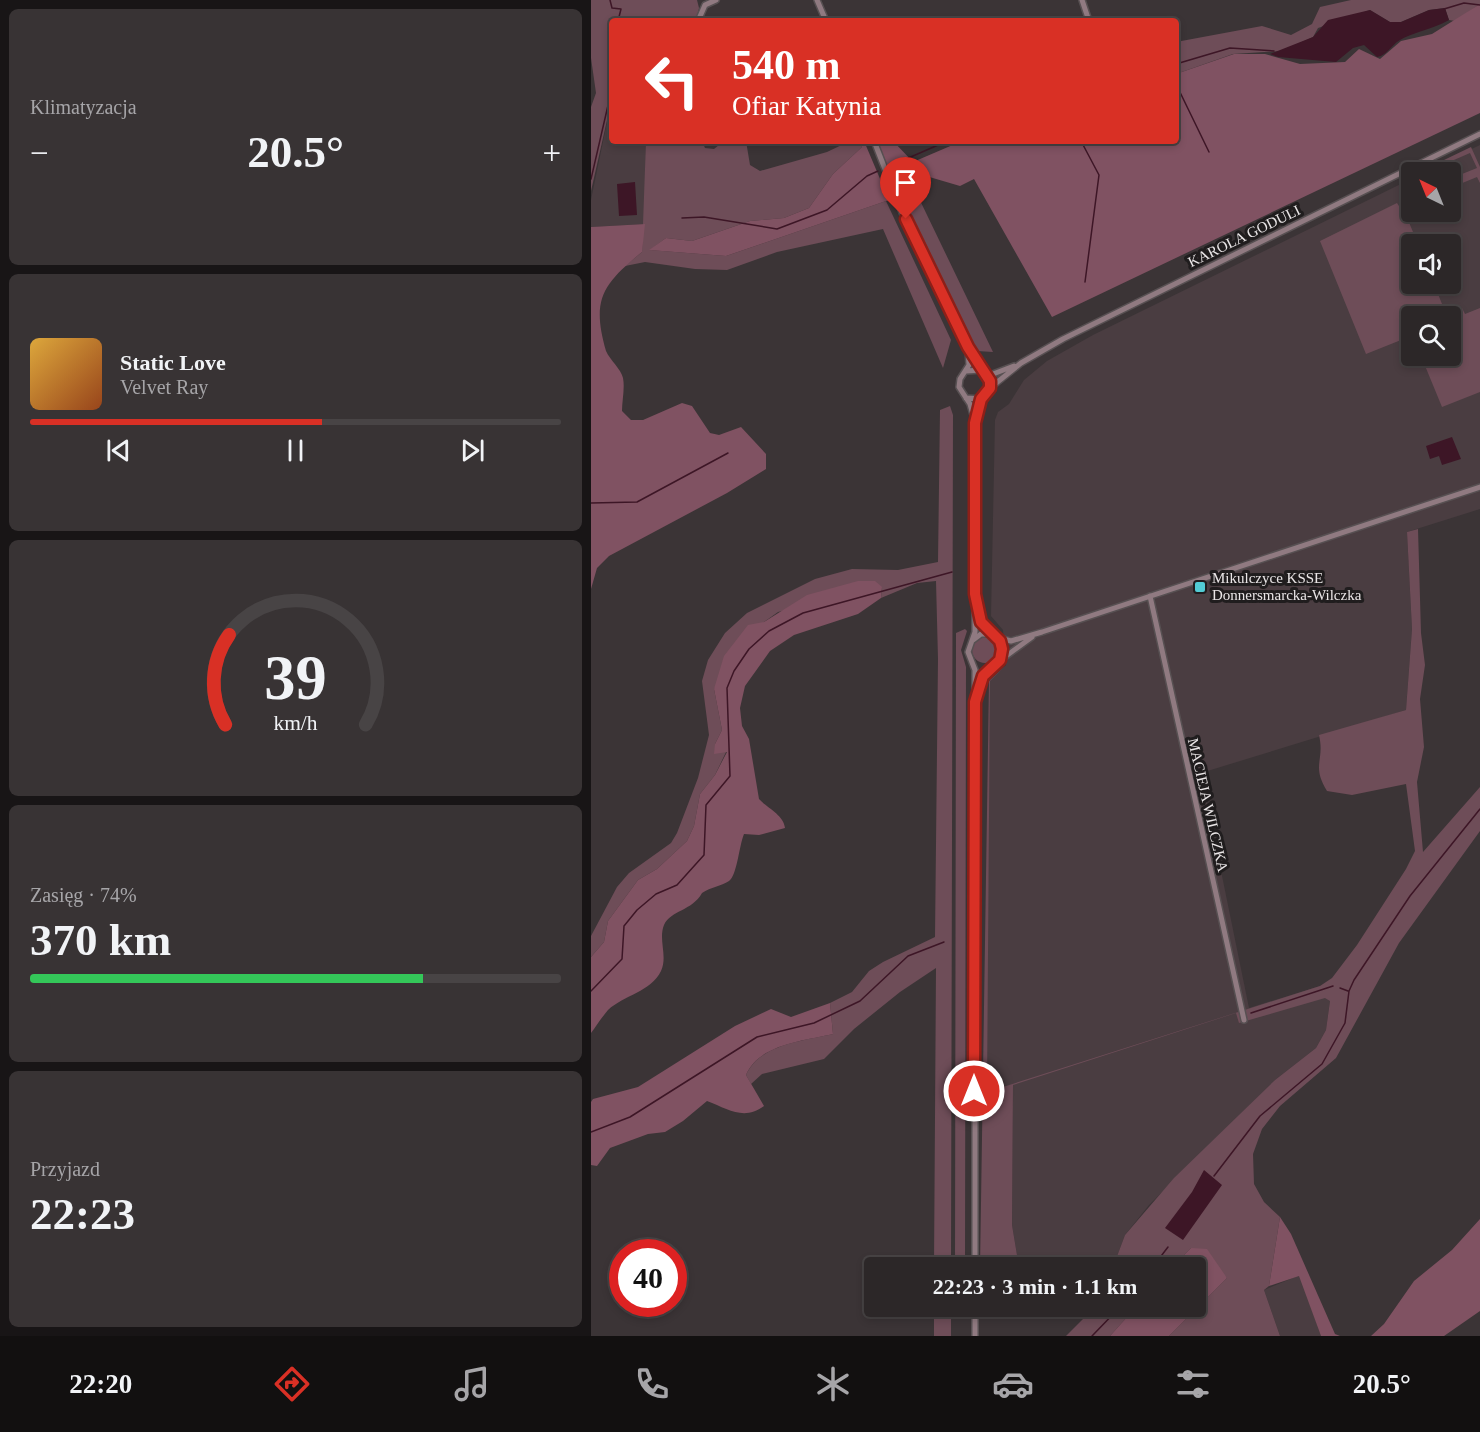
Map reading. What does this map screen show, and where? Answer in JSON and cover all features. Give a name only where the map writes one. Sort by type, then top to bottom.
[{"type":"street","points":[[699,18],[703,7],[716,0]]},
{"type":"street","points":[[817,0],[825,18]]},
{"type":"street","points":[[1082,0],[1088,18]]},
{"type":"street","name":"KAROLA GODULI","points":[[984,372],[993,374],[1021,363],[1093,323],[1480,134]]},
{"type":"street","points":[[875,144],[906,219],[990,388],[981,399],[975,423],[975,632],[968,652],[972,661],[975,702],[975,1257]]},
{"type":"street","points":[[968,347],[969,365],[959,383],[960,392],[966,398],[975,423]]},
{"type":"street","name":"KAROLA GODULI","points":[[990,388],[1021,363]]},
{"type":"street","points":[[965,372],[974,369],[984,372]]},
{"type":"street","points":[[966,398],[981,399]]},
{"type":"street","points":[[971,641],[981,634],[1011,641],[1042,632],[1480,487]]},
{"type":"street","points":[[975,594],[981,622],[1002,649],[1000,660]]},
{"type":"street","name":"MACIEJA WILCZKA","points":[[1150,596],[1244,1020]]},
{"type":"street","points":[[975,702],[983,676],[990,667],[1042,632]]},
{"type":"street","points":[[972,661],[979,666],[990,667]]},
{"type":"street","points":[[975,1317],[975,1336]]},
{"type":"shaded area","points":[[591,0],[697,0],[699,8],[697,18],[609,18],[609,111],[591,191],[591,107],[596,93],[591,58]]},
{"type":"shaded area","points":[[1351,0],[1480,0],[1480,4],[1455,21],[1449,20],[1445,8],[1429,10],[1401,22],[1390,22],[1370,10],[1318,28],[1313,37],[1282,51],[1233,54],[1179,73],[1179,41],[1262,26],[1291,35],[1312,24],[1320,7]]},
{"type":"shaded area","points":[[1480,4],[1480,113],[1052,317],[974,179],[960,186],[926,176],[907,194],[900,196],[877,144],[896,144],[913,162],[955,144],[1179,144],[1179,73],[1234,54],[1265,54],[1300,64],[1345,62],[1359,49],[1380,59],[1401,41],[1432,34]]},
{"type":"shaded area","points":[[1445,8],[1449,20],[1397,42],[1377,57],[1364,45],[1353,48],[1336,62],[1278,57],[1270,54],[1313,37],[1328,20],[1370,10],[1390,22],[1401,22],[1429,10]]},
{"type":"shaded area","points":[[609,113],[609,144],[646,144],[645,224],[591,227],[591,200]]},
{"type":"shaded area","points":[[646,144],[703,144],[705,148],[714,149],[720,144],[746,144],[750,165],[760,171],[827,152],[844,144],[860,144],[862,147],[833,174],[809,208],[784,218],[750,221],[692,241],[666,238],[650,250],[726,256],[886,201],[951,340],[943,368],[883,229],[777,252],[727,270],[695,269],[645,262],[625,266],[642,252]]},
{"type":"shaded area","points":[[860,144],[865,144],[889,200],[726,256],[649,250],[666,238],[692,241],[750,221],[784,218],[809,208],[833,174],[862,147]]},
{"type":"shaded area","points":[[1480,145],[1480,509],[1407,532],[1412,629],[1406,710],[1201,773],[1249,1008],[1320,986],[1330,1001],[1326,1030],[1316,1048],[1275,1080],[1149,1205],[1125,1235],[1117,1257],[1017,1257],[1012,1225],[1013,1086],[986,1092],[990,680],[1006,665],[1003,630],[991,616],[995,420],[998,412],[1009,404],[1024,380],[1047,361],[1093,335],[1401,184],[1401,222],[1461,222],[1461,162],[1445,162]]},
{"type":"shaded area","points":[[1471,147],[1480,167],[1480,183],[1477,177],[1461,184],[1461,174],[1477,168],[1470,153],[1449,162],[1444,160]]},
{"type":"shaded area","points":[[635,182],[637,215],[619,216],[617,184]]},
{"type":"shaded area","points":[[914,188],[993,352],[977,351],[900,196]]},
{"type":"shaded area","points":[[1397,203],[1401,209],[1401,222],[1409,222],[1414,234],[1401,234],[1401,294],[1438,294],[1442,304],[1401,306],[1401,340],[1366,354],[1320,241]]},
{"type":"shaded area","points":[[645,224],[642,252],[610,284],[601,305],[600,318],[606,351],[623,378],[622,411],[631,420],[643,420],[682,403],[692,406],[710,433],[719,435],[741,427],[766,454],[766,469],[727,493],[609,556],[597,568],[591,589],[591,227]]},
{"type":"shaded area","points":[[1480,308],[1480,392],[1442,407],[1425,366],[1461,366],[1461,309],[1465,314]]},
{"type":"shaded area","points":[[950,406],[953,415],[951,1257],[934,1257],[936,968],[900,992],[854,1029],[824,1059],[762,1074],[751,1084],[746,1075],[761,1056],[772,1050],[783,1045],[833,1034],[830,1003],[852,992],[869,971],[883,962],[935,937],[938,659],[936,581],[917,583],[881,598],[882,587],[778,612],[764,622],[714,689],[722,730],[715,744],[727,750],[715,775],[700,794],[694,826],[687,841],[657,869],[638,880],[608,921],[604,942],[591,957],[591,936],[617,887],[629,873],[671,843],[677,833],[698,778],[709,735],[702,681],[708,660],[725,633],[747,613],[815,579],[852,569],[898,570],[938,562],[940,410]]},
{"type":"shaded area","points":[[1452,437],[1461,459],[1442,465],[1439,456],[1430,459],[1426,446]]},
{"type":"shaded area","points":[[1418,529],[1421,633],[1425,665],[1420,699],[1424,747],[1417,782],[1423,852],[1480,787],[1480,831],[1399,943],[1336,1058],[1280,1106],[1262,1129],[1253,1154],[1254,1184],[1264,1202],[1280,1217],[1269,1286],[1264,1290],[1280,1336],[1169,1336],[1188,1317],[1206,1317],[1206,1299],[1227,1278],[1206,1260],[1206,1257],[1202,1257],[1191,1248],[1182,1257],[1117,1257],[1125,1235],[1174,1178],[1275,1080],[1316,1048],[1326,1030],[1330,1001],[1325,998],[1239,1023],[1236,1013],[1013,1085],[1012,1225],[1017,1257],[980,1257],[989,681],[1006,665],[990,681],[987,1092],[1320,986],[1332,978],[1357,945],[1415,851],[1406,784],[1352,795],[1327,791],[1319,769],[1321,751],[1319,735],[1406,710],[1412,629],[1407,532]]},
{"type":"shaded area","points":[[858,581],[875,581],[882,587],[881,598],[858,614],[794,635],[770,651],[745,686],[740,708],[742,726],[749,739],[759,799],[782,819],[785,828],[759,835],[744,834],[732,878],[702,893],[693,903],[667,920],[662,931],[663,965],[657,978],[644,989],[608,1010],[591,1033],[591,957],[604,942],[608,921],[638,880],[657,869],[687,841],[694,826],[700,794],[715,775],[727,752],[714,754],[715,744],[722,730],[714,689],[724,656],[748,625],[764,622],[807,595]]},
{"type":"shaded area","points":[[965,629],[967,631],[961,650],[966,667],[965,1257],[955,1257],[956,633]]},
{"type":"shaded area","points":[[985,637],[994,641],[998,650],[994,659],[985,663],[976,659],[972,650],[976,641]]},
{"type":"shaded area","points":[[830,1003],[833,1034],[772,1050],[752,1065],[746,1075],[764,1106],[750,1113],[743,1113],[707,1101],[683,1121],[665,1132],[648,1134],[610,1148],[597,1166],[591,1165],[591,1102],[593,1099],[638,1087],[735,1026],[771,1009],[791,1017]]},
{"type":"shaded area","points":[[1204,1170],[1222,1185],[1183,1240],[1165,1228],[1192,1192]]},
{"type":"shaded area","points":[[1280,1217],[1291,1234],[1335,1334],[1340,1336],[1321,1336],[1299,1276],[1269,1286]]},
{"type":"shaded area","points":[[1480,1219],[1480,1311],[1444,1336],[1371,1336],[1384,1324],[1414,1281],[1452,1250]]},
{"type":"shaded area","points":[[1191,1248],[1207,1249],[1227,1278],[1206,1299],[1206,1257],[1182,1257]]},
{"type":"shaded area","points":[[1300,1275],[1321,1336],[1280,1336],[1264,1290]]},
{"type":"shaded area","points":[[934,1317],[951,1317],[951,1336],[934,1336]]},
{"type":"shaded area","points":[[1085,1317],[1127,1317],[1110,1336],[1066,1336]]},
{"type":"shaded area","points":[[1127,1317],[1188,1317],[1169,1336],[1110,1336]]},
{"type":"waterway","points":[[610,0],[612,8],[621,9],[619,18]]},
{"type":"waterway","points":[[1444,9],[1464,3],[1480,5]]},
{"type":"waterway","points":[[1179,63],[1230,48],[1274,51]]},
{"type":"waterway","points":[[1179,90],[1209,152]]},
{"type":"waterway","points":[[591,179],[609,101]]},
{"type":"waterway","points":[[890,166],[940,144]]},
{"type":"waterway","points":[[1083,144],[1099,175],[1085,282]]},
{"type":"waterway","points":[[682,218],[704,217],[777,229],[827,210],[867,176],[878,171]]},
{"type":"waterway","points":[[591,503],[637,502],[728,453]]},
{"type":"waterway","points":[[591,991],[622,959],[624,926],[637,910],[656,894],[677,885],[704,855],[706,805],[730,776],[727,688],[734,671],[749,649],[769,631],[803,613],[952,572]]},
{"type":"waterway","points":[[1214,1176],[1260,1116],[1322,1064],[1345,1023],[1349,991],[1354,980],[1410,896],[1480,809]]},
{"type":"waterway","points":[[591,1132],[630,1117],[757,1037],[814,1023],[860,1001],[908,956],[944,942]]},
{"type":"waterway","points":[[1251,1013],[1333,986]]},
{"type":"waterway","points":[[1340,988],[1348,991]]},
{"type":"waterway","points":[[1160,1257],[1168,1247]]},
{"type":"waterway","points":[[1092,1336],[1110,1317]]},
{"type":"place","name":"Mikulczyce KSSE Donnersmarcka-Wilczka","points":[[1200,587]]},
{"type":"route","points":[[906,219],[968,347],[981,370],[989,377],[991,385],[988,393],[981,399],[975,423],[975,594],[981,622],[987,631],[1000,641],[1002,655],[1000,660],[983,676],[975,702],[974,1091]]}]
